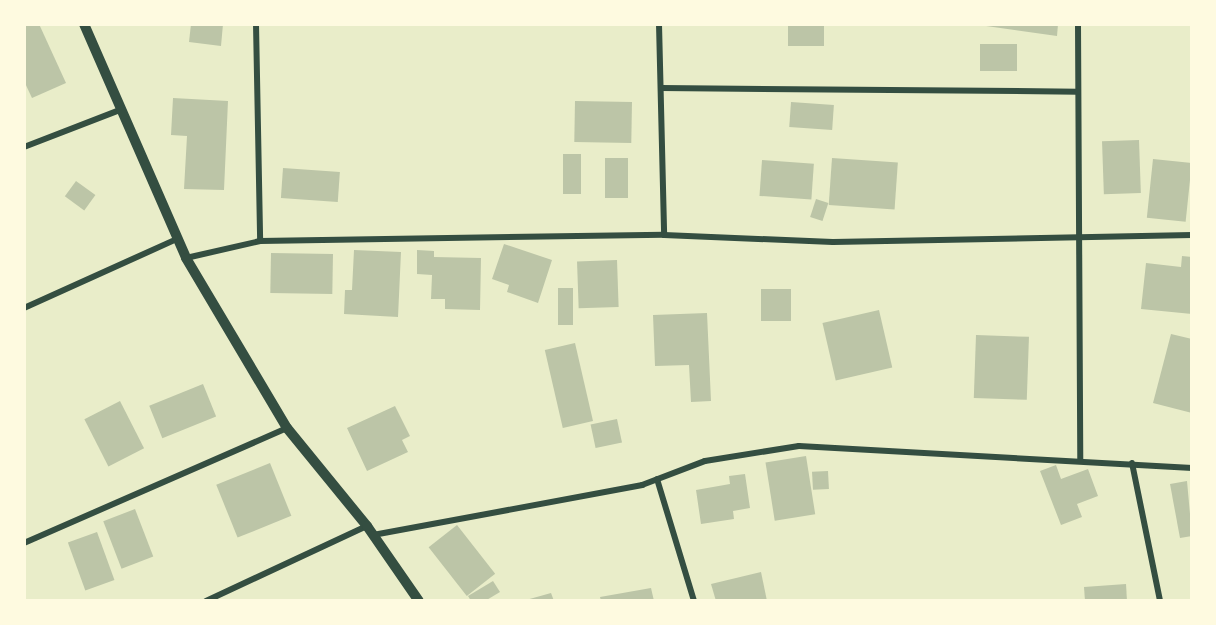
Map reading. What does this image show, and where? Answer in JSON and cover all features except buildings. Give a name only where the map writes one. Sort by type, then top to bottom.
[{"type":"street","points":[[84,24],[186,258],[287,428],[370,531],[419,601]]},
{"type":"street","points":[[256,24],[260,241]]},
{"type":"street","points":[[659,24],[664,235]]},
{"type":"street","points":[[1078,24],[1080,460]]},
{"type":"street","points":[[661,88],[1078,92]]},
{"type":"street","points":[[24,147],[120,110]]},
{"type":"street","points":[[186,258],[260,241],[664,235],[833,242],[1078,240],[1192,235]]},
{"type":"street","points":[[24,308],[177,239]]},
{"type":"street","points":[[24,543],[287,428]]},
{"type":"street","points":[[206,601],[370,531],[657,479],[705,461],[799,446],[1192,468]]},
{"type":"street","points":[[1132,463],[1160,601]]},
{"type":"street","points":[[657,479],[694,601]]}]
